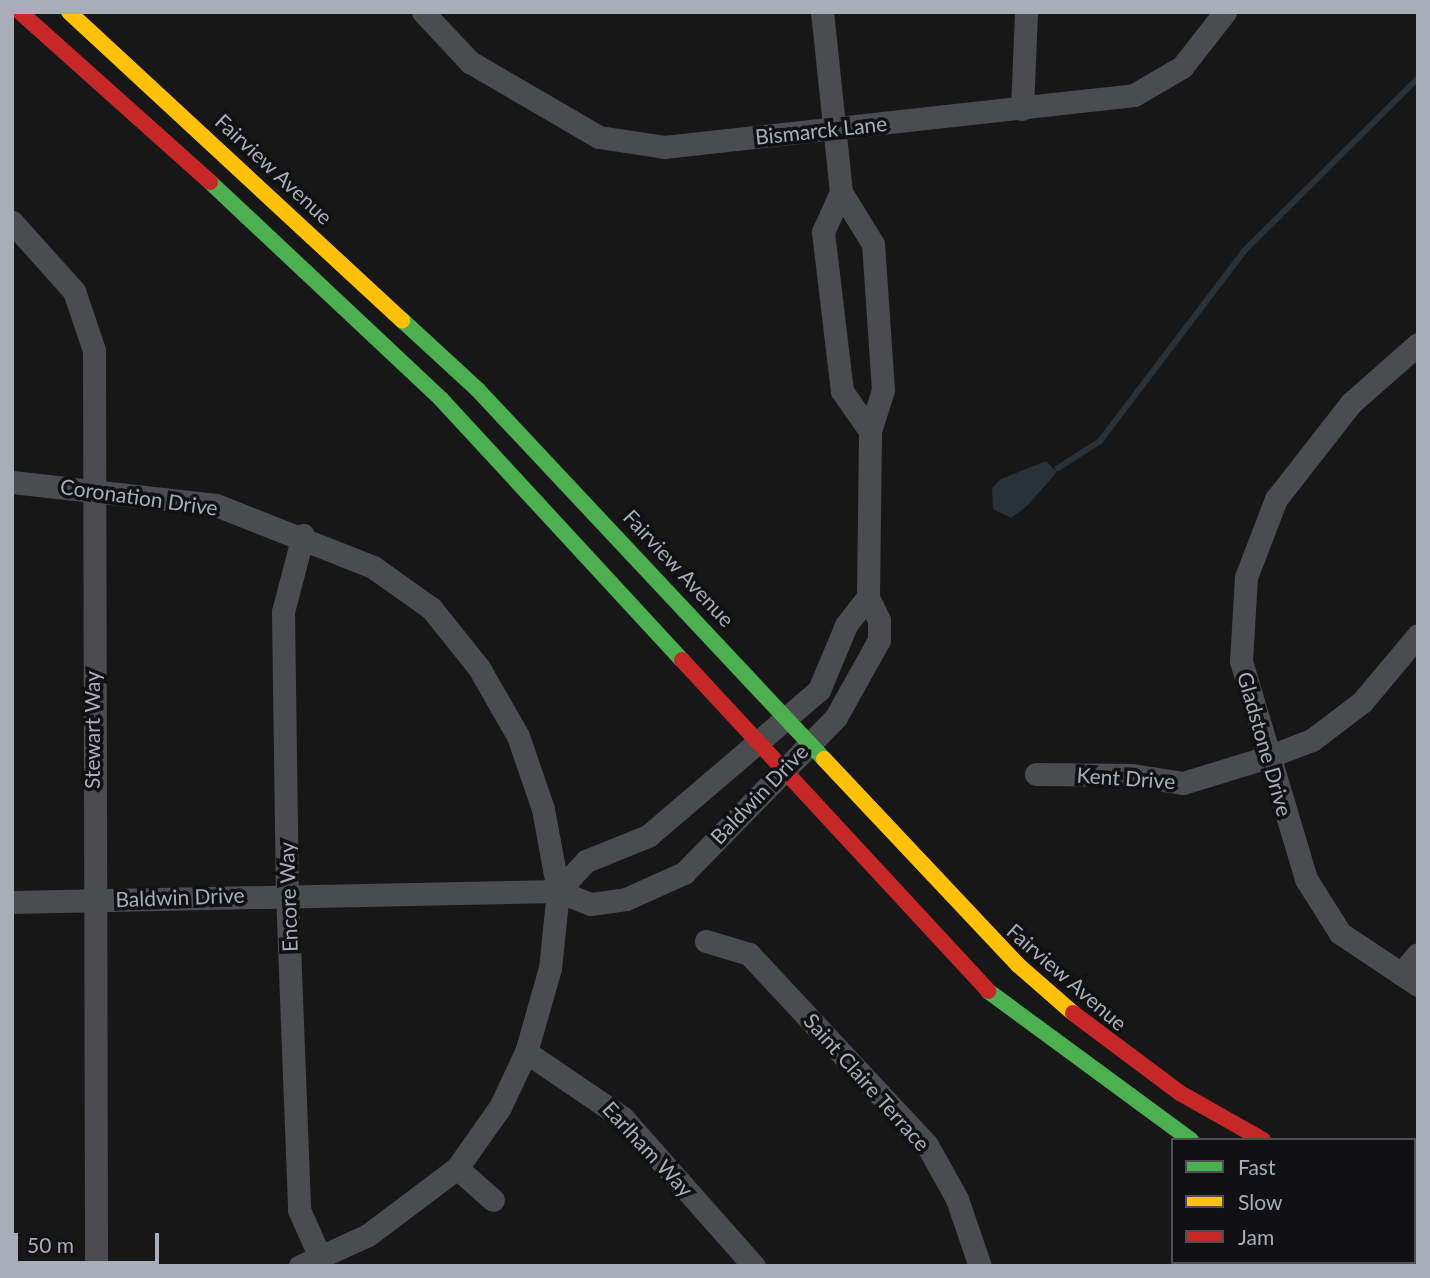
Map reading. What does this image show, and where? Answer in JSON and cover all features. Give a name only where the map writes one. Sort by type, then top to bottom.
[{"type":"street","points":[[20,12],[441,400],[990,993],[1188,1138]]},
{"type":"street","name":"Fairview Avenue","points":[[69,12],[477,389],[785,717],[940,889],[1085,1024],[1180,1093],[1259,1138]]},
{"type":"street","name":"Bismarck Lane","points":[[423,12],[470,62],[599,136],[664,146],[1134,95],[1182,67],[1225,12]]},
{"type":"street","name":"Baldwin Drive","points":[[12,902],[287,893],[558,891],[592,904],[626,899],[684,873],[781,768],[836,717],[879,639],[879,620],[868,597],[870,431],[883,390],[873,244],[841,192],[822,12]]},
{"type":"street","points":[[1022,109],[1026,12]]},
{"type":"street","points":[[841,192],[823,232],[832,311],[842,391],[870,431]]},
{"type":"street","name":"Stewart Way","points":[[12,222],[74,291],[94,350],[97,407],[90,487],[96,1266]]},
{"type":"street","name":"Gladstone Drive","points":[[1409,980],[1340,933],[1306,879],[1265,758],[1241,661],[1246,577],[1276,499],[1351,403],[1418,344]]},
{"type":"street","name":"Coronation Drive","points":[[12,482],[90,487],[216,505],[303,535],[373,567],[431,608],[479,668],[518,736],[543,809],[558,891],[551,968],[526,1052],[500,1107],[457,1168],[368,1235],[310,1261]]},
{"type":"street","name":"Encore Way","points":[[303,535],[283,612],[287,893],[299,1210],[310,1261]]},
{"type":"street","name":"Baldwin Drive","points":[[558,891],[586,861],[648,836],[819,690],[846,625],[868,597]]},
{"type":"street","name":"Kent Drive","points":[[1036,774],[1132,775],[1183,783],[1265,758],[1312,740],[1362,702],[1418,635]]},
{"type":"street","name":"Saint Claire Terrace","points":[[706,941],[749,954],[928,1144],[957,1199],[980,1266]]},
{"type":"street","points":[[1409,980],[1418,954]]},
{"type":"street","name":"Earlham Way","points":[[526,1052],[623,1118],[754,1266]]},
{"type":"street","points":[[457,1168],[492,1200]]},
{"type":"shaded area","points":[[1046,461],[1057,472],[1027,506],[1011,518],[993,509],[992,488],[1001,479]]},
{"type":"waterway","points":[[1058,468],[1100,441],[1244,251],[1418,78]]},
{"type":"traffic: fast","points":[[210,182],[441,399],[682,660]]},
{"type":"traffic: fast","points":[[402,320],[477,389],[824,759]]},
{"type":"traffic: fast","points":[[988,991],[1188,1138]]},
{"type":"traffic: slow","points":[[69,12],[402,320]]},
{"type":"traffic: slow","points":[[824,759],[1018,965],[1073,1013]]},
{"type":"traffic: jam","points":[[20,12],[210,182]]},
{"type":"traffic: jam","points":[[682,660],[988,991]]},
{"type":"traffic: jam","points":[[1073,1013],[1180,1093],[1259,1138]]}]
